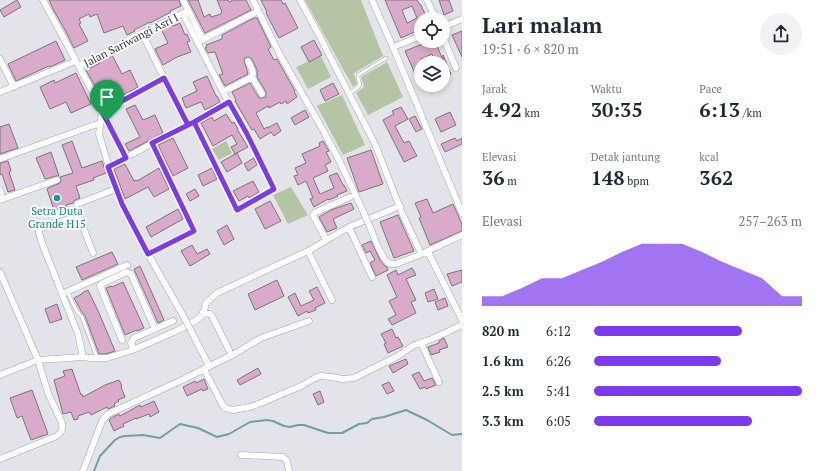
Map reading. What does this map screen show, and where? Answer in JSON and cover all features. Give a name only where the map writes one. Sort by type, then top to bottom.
[{"type":"street","points":[[43,0],[126,158]]},
{"type":"street","points":[[142,33],[164,78],[191,123],[237,210],[274,189],[247,134],[224,92],[186,12],[183,0]]},
{"type":"street","points":[[253,0],[280,55],[339,160],[378,247],[387,262],[396,264],[428,252],[462,235]]},
{"type":"street","points":[[300,0],[375,144],[402,213],[419,249]]},
{"type":"street","points":[[372,0],[462,213]]},
{"type":"street","points":[[427,0],[433,12]]},
{"type":"street","points":[[201,41],[258,11]]},
{"type":"street","name":"Jalan Sariwangi Asri I","points":[[0,92],[77,64],[186,12]]},
{"type":"street","points":[[450,24],[462,19]]},
{"type":"street","points":[[393,47],[414,39]]},
{"type":"street","points":[[448,48],[456,68]]},
{"type":"street","points":[[0,59],[14,87]]},
{"type":"street","points":[[248,61],[254,75],[252,77],[262,94]]},
{"type":"street","points":[[224,92],[252,77]]},
{"type":"street","points":[[102,112],[164,78]]},
{"type":"street","points":[[108,167],[229,102]]},
{"type":"street","points":[[102,112],[100,134],[108,167],[122,204],[148,254],[185,319],[225,408],[233,410],[250,407],[321,376],[343,379],[354,378],[398,356],[414,345],[432,339],[462,325],[428,252]]},
{"type":"street","points":[[0,159],[100,123]]},
{"type":"street","points":[[148,254],[194,231],[152,143]]},
{"type":"street","points":[[0,190],[2,199],[57,180]]},
{"type":"street","points":[[77,204],[116,189]]},
{"type":"street","points":[[326,240],[313,214],[350,196]]},
{"type":"street","points":[[0,375],[38,360],[83,357],[107,358],[133,350],[184,327],[200,318],[204,312],[206,303],[217,294],[308,251],[349,227],[400,206]]},
{"type":"street","points":[[83,357],[78,334],[64,292],[42,243],[39,231],[40,229],[77,216],[80,219],[93,253]]},
{"type":"street","points":[[349,227],[372,277]]},
{"type":"street","points":[[308,251],[332,300]]},
{"type":"street","points":[[64,292],[127,265]]},
{"type":"street","points":[[0,272],[1,279],[38,360],[48,393],[62,423],[62,431],[57,436],[0,459]]},
{"type":"street","points":[[122,340],[100,286],[101,284],[127,272],[132,274],[155,329]]},
{"type":"street","points":[[204,312],[210,314],[213,318],[229,350]]},
{"type":"street","points":[[133,350],[131,343],[134,338],[173,321]]},
{"type":"street","points":[[83,471],[102,421],[108,414],[207,368],[236,353],[260,338],[309,321]]},
{"type":"street","points":[[421,343],[439,382]]},
{"type":"street","points":[[241,455],[282,457],[287,461],[289,471]]},
{"type":"lane","points":[[349,94],[360,85],[358,75],[386,58]]},
{"type":"lane","points":[[64,292],[82,317],[97,358]]},
{"type":"green space","points":[[305,0],[361,0],[383,56],[354,73],[357,84],[353,87]]},
{"type":"green space","points":[[321,56],[331,77],[308,89],[296,67]]},
{"type":"green space","points":[[387,62],[403,97],[368,115],[356,93],[364,87],[361,77]]},
{"type":"green space","points":[[342,95],[365,145],[343,155],[317,106]]},
{"type":"green space","points":[[226,141],[232,153],[219,160],[212,149]]},
{"type":"green space","points":[[291,187],[308,215],[288,224],[273,195]]},
{"type":"building","points":[[17,0],[21,7],[4,17],[0,10]]},
{"type":"building","points":[[49,0],[179,0],[181,6],[127,35],[123,26],[104,33],[97,14],[90,17],[89,14],[79,19],[81,23],[79,24],[88,41],[74,48]]},
{"type":"building","points":[[188,0],[198,0],[204,17],[210,14],[211,17],[221,14],[222,12],[217,0],[228,0],[229,2],[233,0],[246,0],[251,10],[205,33]]},
{"type":"building","points":[[261,0],[281,0],[283,4],[285,3],[298,28],[279,38]]},
{"type":"building","points":[[385,0],[417,0],[424,12],[414,12],[412,6],[402,10],[407,23],[414,20],[414,32],[401,38]]},
{"type":"building","points":[[439,0],[449,0],[453,11],[443,12]]},
{"type":"building","points":[[254,18],[257,18],[271,47],[268,49],[274,60],[277,59],[297,97],[287,104],[286,101],[281,104],[280,102],[269,108],[268,106],[256,113],[264,129],[277,123],[281,131],[274,136],[271,132],[260,139],[254,129],[252,130],[235,101],[236,100],[232,92],[250,83],[259,98],[266,97],[266,92],[257,77],[257,70],[252,59],[248,57],[244,60],[248,74],[225,86],[219,75],[223,74],[215,52],[208,53],[205,48],[207,47],[206,45],[222,39],[222,35]]},
{"type":"building","points":[[180,23],[185,35],[187,34],[190,41],[187,42],[191,52],[177,57],[163,65],[155,49],[168,43],[161,29],[172,24],[173,26]]},
{"type":"building","points":[[462,31],[462,57],[452,35]]},
{"type":"building","points":[[314,40],[322,55],[309,62],[301,47]]},
{"type":"building","points":[[56,41],[65,60],[16,81],[8,64]]},
{"type":"building","points":[[414,47],[438,48],[441,56],[433,56],[432,54],[428,56],[414,56],[414,71],[405,51]]},
{"type":"building","points":[[112,55],[122,74],[130,70],[138,87],[118,98],[109,81],[96,88],[86,70]]},
{"type":"building","points":[[76,73],[91,104],[71,113],[66,102],[50,109],[40,87],[54,80],[55,83]]},
{"type":"building","points":[[207,76],[220,102],[205,110],[201,102],[186,108],[182,98],[197,91],[193,82]]},
{"type":"building","points":[[333,83],[339,94],[325,101],[320,90]]},
{"type":"building","points":[[135,105],[143,120],[155,115],[163,133],[129,151],[125,144],[140,137],[126,109]]},
{"type":"building","points":[[401,107],[408,119],[395,126],[404,143],[409,141],[417,156],[404,162],[383,120],[394,114],[392,111]]},
{"type":"building","points":[[305,110],[309,117],[295,125],[291,118]]},
{"type":"building","points":[[450,112],[456,125],[441,132],[435,119]]},
{"type":"building","points":[[226,114],[232,123],[234,122],[248,147],[235,154],[231,147],[237,144],[232,135],[213,146],[201,123],[212,117],[214,121]]},
{"type":"building","points":[[415,116],[422,129],[416,132],[409,119]]},
{"type":"building","points":[[9,124],[18,148],[0,154],[0,127]]},
{"type":"building","points":[[173,138],[188,168],[173,176],[158,145]]},
{"type":"building","points":[[455,138],[457,141],[462,138],[462,144],[445,152],[441,144]]},
{"type":"building","points":[[72,141],[82,168],[102,161],[106,173],[93,178],[94,180],[76,186],[80,198],[75,200],[73,203],[66,205],[67,207],[54,210],[47,189],[60,183],[60,177],[73,173],[62,145]]},
{"type":"building","points":[[323,141],[329,151],[326,152],[331,162],[325,165],[328,171],[313,178],[320,194],[334,188],[329,176],[337,173],[347,191],[314,207],[310,199],[313,198],[306,181],[298,185],[294,176],[298,175],[295,168],[306,163],[302,154],[320,146],[319,143]]},
{"type":"building","points":[[371,150],[383,184],[359,192],[347,158]]},
{"type":"building","points":[[51,152],[59,176],[45,179],[36,158]]},
{"type":"building","points":[[237,153],[242,163],[227,172],[221,162]]},
{"type":"building","points":[[254,158],[257,165],[248,171],[244,164]]},
{"type":"building","points":[[8,161],[11,171],[9,172],[15,190],[8,192],[2,174],[0,175],[0,163]]},
{"type":"building","points":[[125,164],[134,181],[137,181],[159,168],[169,189],[154,197],[148,187],[125,199],[114,169]]},
{"type":"building","points":[[212,168],[217,179],[203,186],[198,175]]},
{"type":"building","points":[[253,181],[259,192],[249,198],[248,196],[239,201],[233,191]]},
{"type":"building","points":[[195,189],[199,196],[190,201],[186,194]]},
{"type":"building","points":[[427,199],[433,213],[453,204],[462,224],[462,231],[430,245],[419,218],[421,217],[415,203]]},
{"type":"building","points":[[270,201],[281,221],[265,229],[255,209]]},
{"type":"building","points":[[351,203],[354,209],[333,219],[337,228],[327,232],[319,217],[331,210]]},
{"type":"building","points":[[178,209],[183,219],[151,237],[146,227]]},
{"type":"building","points":[[398,215],[414,251],[394,258],[380,222]]},
{"type":"building","points":[[227,225],[234,239],[224,245],[217,231]]},
{"type":"building","points":[[371,241],[380,260],[388,270],[376,276],[370,263],[375,260],[370,251],[366,253],[362,245]]},
{"type":"building","points":[[192,245],[197,254],[207,249],[210,254],[190,266],[181,251]]},
{"type":"building","points":[[112,252],[118,264],[82,280],[76,267]]},
{"type":"building","points":[[140,266],[164,320],[158,323],[134,269]]},
{"type":"building","points":[[412,268],[416,275],[406,279],[416,300],[411,302],[416,313],[392,325],[388,319],[396,315],[389,301],[397,297],[387,275],[396,270],[398,275]]},
{"type":"building","points":[[462,270],[462,282],[452,286],[447,274]]},
{"type":"building","points":[[277,280],[284,296],[255,310],[248,294]]},
{"type":"building","points":[[123,282],[144,328],[125,335],[106,288]]},
{"type":"building","points":[[317,287],[325,303],[315,308],[316,310],[308,313],[307,311],[298,316],[288,297],[295,293],[301,306],[314,300],[309,291]]},
{"type":"building","points":[[434,289],[438,299],[428,302],[425,293]]},
{"type":"building","points":[[88,290],[115,351],[106,354],[99,354],[85,316],[74,298]]},
{"type":"building","points":[[445,298],[448,306],[438,310],[435,302]]},
{"type":"building","points":[[57,304],[62,319],[50,323],[45,309]]},
{"type":"building","points":[[392,329],[396,338],[398,337],[403,346],[388,353],[384,344],[386,343],[381,334]]},
{"type":"building","points":[[444,338],[448,347],[431,355],[428,347],[439,343],[439,341]]},
{"type":"building","points":[[406,359],[408,364],[393,373],[389,366]]},
{"type":"building","points":[[258,368],[261,374],[240,385],[237,380]]},
{"type":"building","points":[[72,369],[83,397],[105,385],[119,380],[125,397],[118,400],[119,401],[114,404],[115,406],[108,409],[107,407],[91,415],[89,412],[78,416],[78,419],[74,420],[71,412],[63,414],[54,380],[65,376],[63,371]]},
{"type":"building","points":[[419,372],[424,381],[432,378],[436,385],[426,389],[425,387],[420,389],[412,375]]},
{"type":"building","points":[[204,379],[208,389],[203,391],[202,389],[187,396],[183,387],[195,381],[196,383]]},
{"type":"building","points":[[389,382],[394,391],[387,394],[382,385]]},
{"type":"building","points":[[32,390],[48,434],[31,440],[22,416],[17,418],[10,398]]},
{"type":"building","points":[[320,391],[324,402],[318,405],[313,394]]},
{"type":"building","points":[[154,401],[159,412],[150,417],[149,414],[136,418],[123,424],[124,426],[114,431],[109,420],[111,418],[119,414],[120,416],[140,405],[141,407]]},
{"type":"waterway","points":[[94,471],[100,456],[115,440],[120,437],[143,435],[160,438],[180,424],[198,428],[217,437],[229,434],[250,422],[267,420],[284,426],[290,427],[304,425],[328,433],[342,433],[359,424],[367,423],[372,419],[406,410],[427,420],[452,435],[462,434]]},
{"type":"place","name":"Setra Duta Grande H15","points":[[57,198]]},
{"type":"route","points":[[107,121],[102,112],[164,78],[188,125],[194,122],[237,210],[274,189],[247,134],[229,102],[194,122],[152,143],[194,231],[148,254],[122,204],[108,167],[126,158],[107,121]]}]
